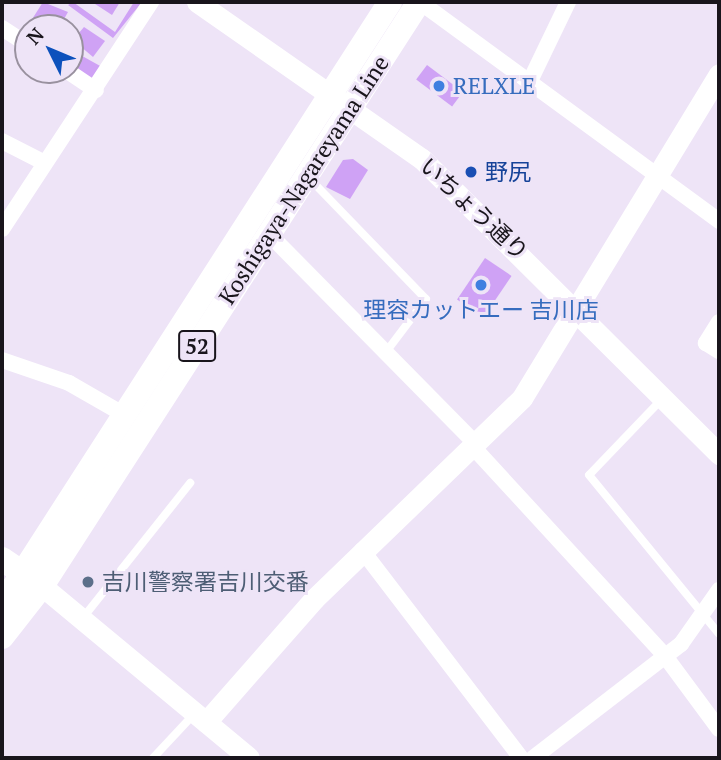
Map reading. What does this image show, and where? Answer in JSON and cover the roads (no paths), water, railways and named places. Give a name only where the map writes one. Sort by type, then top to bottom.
[{"type":"main road","name":"Koshigaya-Nagareyama Line","points":[[2,605],[34,580],[269,234],[306,175],[390,2]]},
{"type":"main road","name":"Koshigaya-Nagareyama Line","points":[[2,637],[124,414],[342,99],[419,2]]},
{"type":"main road","points":[[2,559],[34,580]]},
{"type":"street","points":[[2,229],[44,163],[96,90],[151,2]]},
{"type":"street","name":"いちょう通り","points":[[197,2],[342,99],[459,191],[719,454]]},
{"type":"street","points":[[419,2],[719,221]]},
{"type":"street","points":[[530,81],[568,2]]},
{"type":"street","points":[[200,718],[362,550],[476,447],[522,398],[578,311],[719,74]]},
{"type":"street","points":[[84,82],[96,90]]},
{"type":"street","points":[[2,141],[44,163]]},
{"type":"street","points":[[269,234],[476,447],[665,656],[719,729]]},
{"type":"street","points":[[719,322],[706,343],[719,351]]},
{"type":"street","points":[[2,360],[69,383],[124,414]]},
{"type":"street","points":[[362,550],[522,758]]},
{"type":"street","points":[[34,580],[249,758]]},
{"type":"street","points":[[533,758],[665,656],[705,615],[719,590]]},
{"type":"lane","points":[[306,175],[426,299],[386,352]]},
{"type":"lane","points":[[662,399],[589,475],[719,634]]},
{"type":"lane","points":[[82,619],[190,483]]},
{"type":"lane","points":[[153,758],[200,718]]},
{"type":"place","name":"RELXLE","points":[[439,86]]},
{"type":"place","name":"野尻","points":[[471,172]]},
{"type":"place","name":"理容カットエー 吉川店","points":[[481,285]]},
{"type":"place","name":"吉川警察署吉川交番","points":[[88,582]]}]
